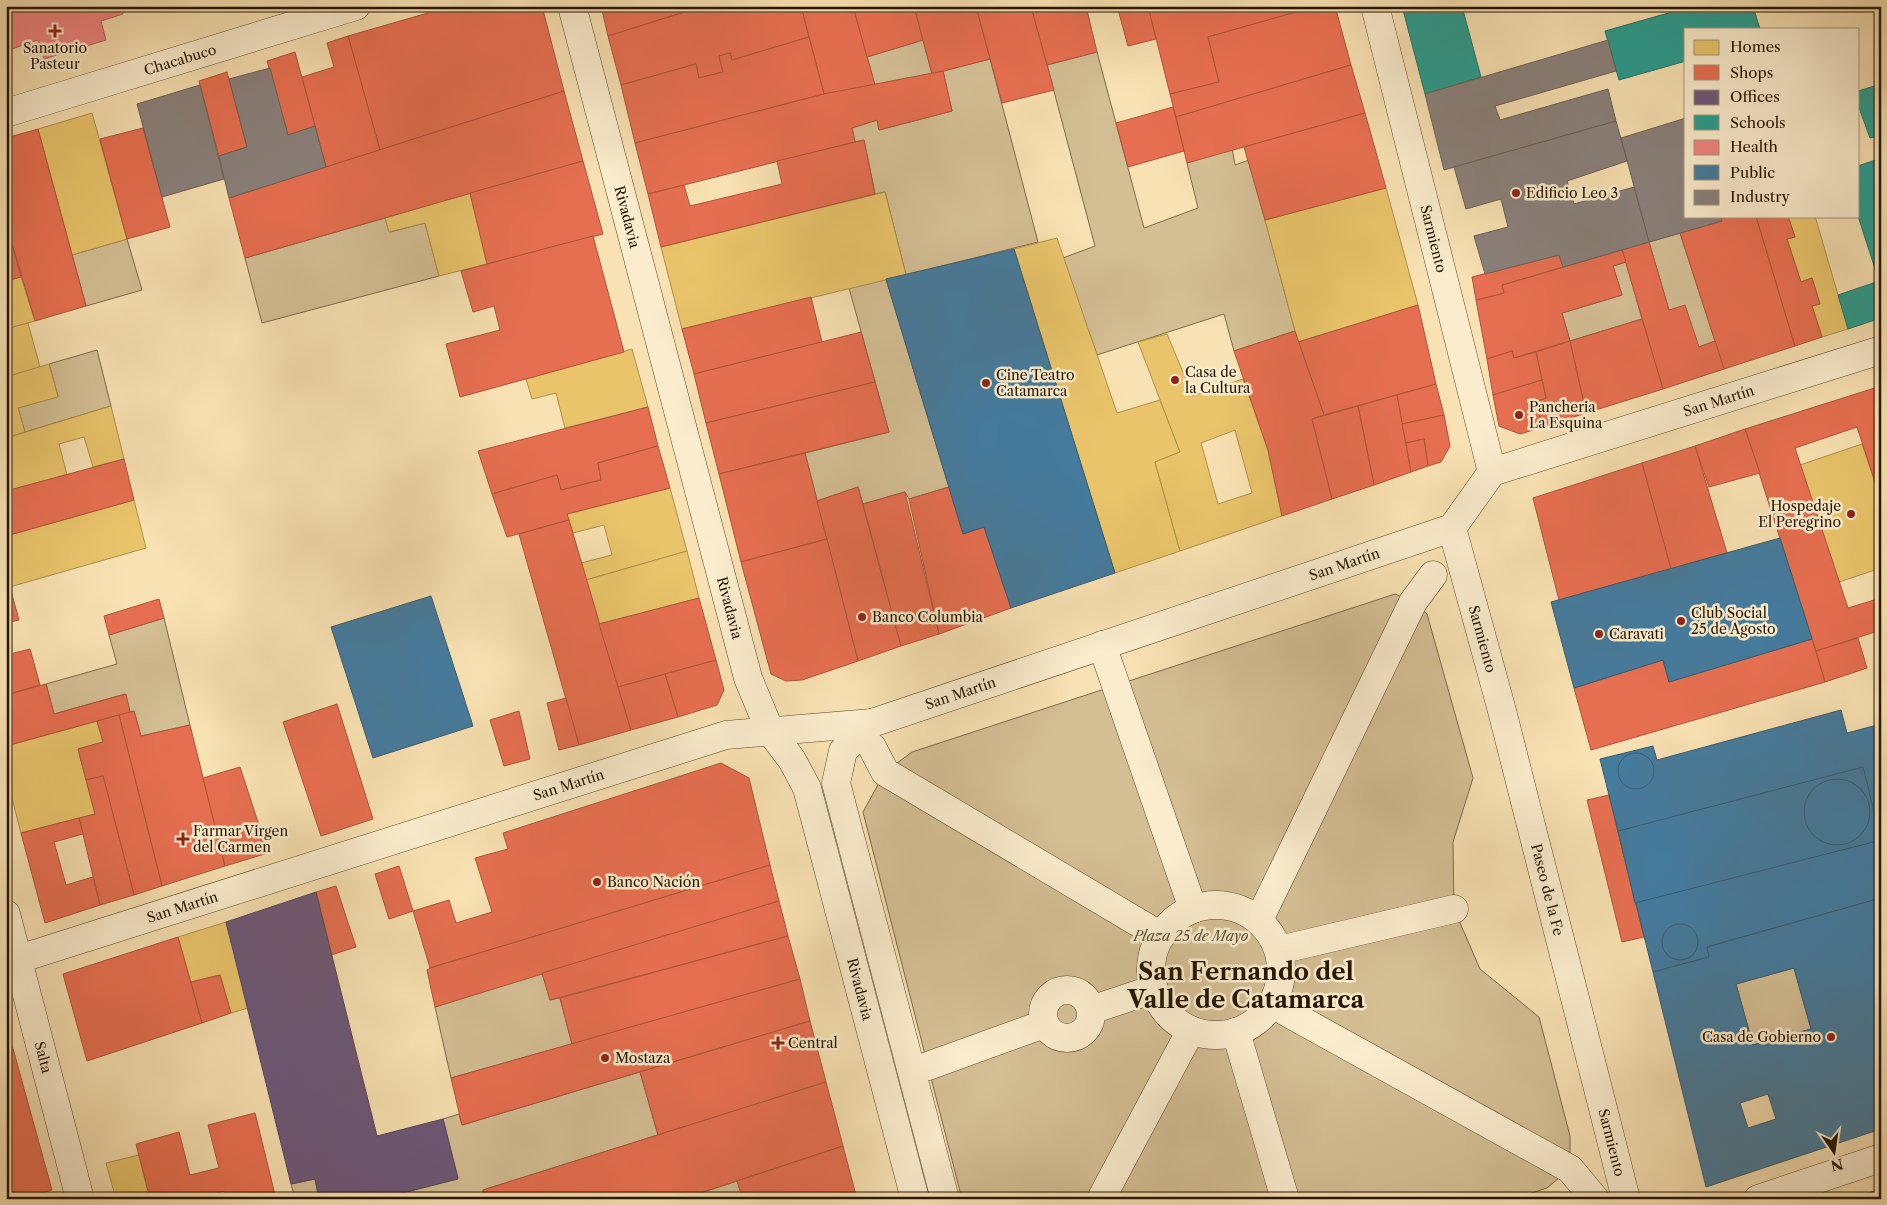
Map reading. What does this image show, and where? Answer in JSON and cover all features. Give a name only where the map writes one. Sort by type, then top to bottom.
[{"type":"street","name":"Chacabuco","points":[[6,113],[356,6]]},
{"type":"street","name":"Rivadavia","points":[[572,6],[748,678],[770,731],[792,760],[807,788],[817,819],[915,1199]]},
{"type":"street","name":"Sarmiento","points":[[1376,6],[1492,472]]},
{"type":"street","name":"San Martín","points":[[1492,472],[1881,350]]},
{"type":"street","points":[[1452,528],[1492,472]]},
{"type":"street","name":"San Martín","points":[[12,961],[726,735],[770,731],[872,735],[1102,645],[1452,528]]},
{"type":"street","name":"Sarmiento","points":[[1452,528],[1497,693]]},
{"type":"street","points":[[1259,920],[1413,602],[1433,575]]},
{"type":"street","points":[[1102,645],[1193,909]]},
{"type":"street","name":"Paseo de la Fe","points":[[1497,693],[1597,1087]]},
{"type":"street","name":"Rivadavia","points":[[872,735],[843,751],[836,783],[945,1199]]},
{"type":"street","points":[[872,735],[885,772],[1161,936]]},
{"type":"street","points":[[1210,905],[1228,906],[1245,911],[1259,920],[1271,934],[1279,950],[1282,969],[1279,986],[1272,1004],[1251,1025],[1236,1032],[1221,1035],[1191,1030],[1175,1020],[1162,1006],[1154,990],[1151,971],[1153,953],[1161,936],[1175,919],[1193,909],[1210,905]]},
{"type":"street","points":[[1279,950],[1454,909]]},
{"type":"street","name":"Salta","points":[[6,914],[12,961],[80,1199]]},
{"type":"street","points":[[1091,1010],[1154,990]]},
{"type":"street","points":[[1060,991],[1076,992],[1088,1002],[1091,1010],[1091,1018],[1084,1032],[1070,1038],[1054,1035],[1044,1024],[1043,1007],[1053,994],[1060,991]]},
{"type":"street","points":[[1272,1004],[1570,1169],[1595,1199]]},
{"type":"street","points":[[928,1066],[1044,1024]]},
{"type":"street","points":[[1101,1199],[1191,1030]]},
{"type":"street","points":[[1236,1032],[1285,1199]]},
{"type":"street","name":"Sarmiento","points":[[1597,1087],[1626,1199]]},
{"type":"street","points":[[1758,1199],[1881,1158]]},
{"type":"green space","points":[[923,40],[932,74],[875,85],[867,57]]},
{"type":"green space","points":[[1097,52],[1144,228],[1198,208],[1187,163],[1232,148],[1235,165],[1249,160],[1295,331],[1234,351],[1224,314],[1097,355],[1063,258],[1095,246],[1047,65]]},
{"type":"green space","points":[[990,59],[1038,242],[906,275],[885,192],[875,194],[864,140],[855,142],[852,128],[877,120],[879,130],[952,111],[943,71]]},
{"type":"green space","points":[[385,218],[390,232],[425,223],[439,276],[262,323],[245,258]]},
{"type":"green space","points":[[1680,233],[1715,341],[1699,347],[1669,310],[1649,242]]},
{"type":"green space","points":[[127,239],[142,290],[86,306],[72,255]]},
{"type":"green space","points":[[1626,262],[1642,319],[1570,341],[1562,313],[1622,295],[1613,266]]},
{"type":"green space","points":[[886,279],[949,487],[909,499],[905,492],[863,504],[858,487],[817,501],[805,453],[889,432],[849,288]]},
{"type":"green space","points":[[97,350],[111,406],[25,432],[18,408],[58,396],[49,364]]},
{"type":"green space","name":"Plaza 25 de Mayo","points":[[1395,594],[1413,602],[1427,614],[1473,778],[1453,842],[1454,909],[1480,969],[1539,1017],[1570,1136],[1570,1169],[1547,1188],[1514,1199],[962,1199],[863,812],[885,772],[912,752]]},
{"type":"green space","points":[[164,618],[190,725],[141,736],[134,711],[130,712],[125,694],[54,714],[46,684],[117,664],[109,635]]},
{"type":"green space","points":[[1794,968],[1811,1029],[1753,1045],[1736,984]]},
{"type":"green space","points":[[542,973],[550,1000],[560,998],[572,1044],[451,1078],[435,1007]]},
{"type":"green space","points":[[640,1072],[658,1135],[483,1190],[485,1199],[379,1199],[458,1178],[443,1119],[459,1114],[462,1125]]},
{"type":"green space","points":[[315,1179],[319,1199],[295,1199],[291,1184]]},
{"type":"green space","points":[[737,1181],[743,1199],[682,1199]]},
{"type":"building: Homes","points":[[92,113],[127,239],[72,255],[38,129]]},
{"type":"building: Homes","points":[[1386,188],[1418,305],[1298,342],[1265,220]]},
{"type":"building: Homes","points":[[885,192],[906,275],[682,329],[661,247]]},
{"type":"building: Homes","points":[[470,193],[487,264],[439,276],[425,223],[389,232],[385,218]]},
{"type":"building: Homes","points":[[1789,218],[1816,218],[1848,329],[1822,337],[1812,306],[1820,304],[1812,278],[1801,282],[1787,239],[1795,237]]},
{"type":"building: Homes","points":[[1057,238],[1117,413],[1160,400],[1180,452],[1155,462],[1180,551],[1115,573],[1014,249]]},
{"type":"building: Homes","points":[[21,277],[35,321],[6,329],[6,281]]},
{"type":"building: Homes","points":[[28,323],[40,367],[6,377],[6,329]]},
{"type":"building: Homes","points":[[1167,334],[1193,396],[1243,379],[1268,450],[1282,516],[1180,551],[1155,462],[1180,452],[1138,342]],"holes":[[[1235,430],[1252,493],[1218,504],[1201,443]]]},
{"type":"building: Homes","points":[[632,349],[648,407],[565,428],[556,393],[532,399],[526,379]]},
{"type":"building: Homes","points":[[49,364],[58,397],[18,408],[25,432],[6,438],[6,377]]},
{"type":"building: Homes","points":[[111,406],[124,459],[93,467],[84,437],[59,444],[67,475],[6,491],[6,438]]},
{"type":"building: Homes","points":[[1862,444],[1881,500],[1881,568],[1839,582],[1800,465]]},
{"type":"building: Homes","points":[[670,488],[687,551],[586,580],[581,563],[612,555],[604,525],[573,533],[567,514]]},
{"type":"building: Homes","points":[[134,500],[146,548],[6,588],[6,536]]},
{"type":"building: Homes","points":[[687,551],[699,598],[599,624],[586,580]]},
{"type":"building: Homes","points":[[97,721],[103,742],[78,749],[95,814],[21,833],[6,775],[6,746]]},
{"type":"building: Homes","points":[[226,922],[248,1008],[231,1013],[220,975],[191,982],[178,937]]},
{"type":"building: Homes","points":[[139,1155],[150,1199],[116,1199],[106,1163]]},
{"type":"building: Shops","points":[[452,6],[542,6],[564,91],[380,150],[348,36]]},
{"type":"building: Shops","points":[[601,6],[704,6],[608,36]]},
{"type":"building: Shops","points":[[704,6],[801,6],[809,37],[732,60],[730,53],[719,56],[723,72],[699,78],[696,64],[621,85],[608,36]]},
{"type":"building: Shops","points":[[801,6],[853,6],[875,85],[824,94]]},
{"type":"building: Shops","points":[[853,6],[914,6],[923,40],[867,57]]},
{"type":"building: Shops","points":[[914,6],[976,6],[990,59],[932,74]]},
{"type":"building: Shops","points":[[976,6],[1031,6],[1054,90],[1002,103]]},
{"type":"building: Shops","points":[[1031,6],[1086,6],[1097,52],[1047,65]]},
{"type":"building: Shops","points":[[1117,6],[1148,6],[1156,39],[1128,46]]},
{"type":"building: Shops","points":[[1148,6],[1317,6],[1208,37],[1219,82],[1170,94]]},
{"type":"building: Shops","points":[[1317,6],[1335,6],[1351,65],[1176,117],[1170,94],[1219,82],[1208,37]]},
{"type":"building: Shops","points":[[348,36],[380,150],[326,167],[302,77],[334,67],[327,43]]},
{"type":"building: Shops","points":[[809,37],[824,94],[635,143],[621,85],[696,64],[699,78],[723,72],[719,56],[730,53],[732,60]]},
{"type":"building: Shops","points":[[295,52],[315,126],[288,135],[267,61]]},
{"type":"building: Shops","points":[[1351,65],[1365,113],[1187,163],[1176,117]]},
{"type":"building: Shops","points":[[943,71],[952,111],[879,130],[877,120],[852,128],[855,142],[648,194],[635,143],[824,94]]},
{"type":"building: Shops","points":[[227,72],[247,147],[219,156],[199,81]]},
{"type":"building: Shops","points":[[564,91],[583,161],[245,258],[229,198]]},
{"type":"building: Shops","points":[[1173,107],[1184,151],[1128,167],[1116,123]]},
{"type":"building: Shops","points":[[1365,113],[1386,188],[1265,220],[1244,147]]},
{"type":"building: Shops","points":[[143,128],[170,227],[127,239],[100,139]]},
{"type":"building: Shops","points":[[38,129],[86,306],[35,321],[6,223],[6,138]]},
{"type":"building: Shops","points":[[864,140],[875,194],[661,247],[648,194],[684,185],[690,206],[782,184],[777,161]]},
{"type":"building: Shops","points":[[583,161],[603,234],[487,264],[470,193]]},
{"type":"building: Shops","points":[[1721,218],[1757,218],[1795,346],[1724,369],[1680,233],[1722,221]]},
{"type":"building: Shops","points":[[1757,218],[1789,218],[1795,237],[1787,239],[1801,282],[1812,278],[1820,304],[1812,306],[1822,337],[1795,346]]},
{"type":"building: Shops","points":[[6,223],[21,277],[6,281]]},
{"type":"building: Shops","points":[[593,236],[624,352],[460,397],[446,344],[500,330],[494,306],[473,312],[461,271]]},
{"type":"building: Shops","points":[[1649,242],[1669,310],[1685,305],[1699,347],[1715,341],[1724,369],[1663,389],[1622,250]]},
{"type":"building: Shops","points":[[1622,250],[1626,262],[1613,266],[1622,295],[1562,313],[1570,341],[1514,358],[1512,351],[1487,359],[1476,300],[1504,293],[1502,285]]},
{"type":"building: Shops","points":[[1559,255],[1563,267],[1502,285],[1504,293],[1476,300],[1472,277]]},
{"type":"building: Shops","points":[[811,297],[822,342],[694,374],[682,329]]},
{"type":"building: Shops","points":[[1418,305],[1436,384],[1324,415],[1298,342]]},
{"type":"building: Shops","points":[[1642,319],[1663,389],[1586,413],[1570,341]]},
{"type":"building: Shops","points":[[1295,331],[1324,415],[1312,419],[1332,499],[1282,516],[1268,450],[1234,351]]},
{"type":"building: Shops","points":[[861,332],[875,382],[706,423],[694,374]]},
{"type":"building: Shops","points":[[1570,341],[1586,413],[1543,427],[1535,402],[1546,398],[1536,352]]},
{"type":"building: Shops","points":[[1512,351],[1514,358],[1536,352],[1542,380],[1493,395],[1487,359]]},
{"type":"building: Shops","points":[[1542,380],[1546,398],[1535,402],[1543,427],[1520,434],[1499,426],[1493,395]]},
{"type":"building: Shops","points":[[875,382],[889,432],[719,474],[706,423]]},
{"type":"building: Shops","points":[[1436,384],[1444,415],[1402,424],[1397,395]]},
{"type":"building: Shops","points":[[1881,386],[1881,500],[1857,427],[1795,448],[1848,608],[1881,598],[1881,630],[1816,651],[1745,429]]},
{"type":"building: Shops","points":[[1397,395],[1411,472],[1374,485],[1358,406]]},
{"type":"building: Shops","points":[[1358,406],[1374,485],[1332,499],[1312,419]]},
{"type":"building: Shops","points":[[648,407],[658,446],[598,463],[601,480],[561,490],[557,475],[492,494],[478,451]]},
{"type":"building: Shops","points":[[1444,415],[1450,446],[1441,462],[1428,466],[1424,439],[1406,443],[1402,424]]},
{"type":"building: Shops","points":[[1745,429],[1760,473],[1709,487],[1695,446]]},
{"type":"building: Shops","points":[[1424,439],[1428,466],[1411,472],[1406,443]]},
{"type":"building: Shops","points":[[658,446],[670,488],[567,514],[569,520],[507,537],[492,494],[557,475],[561,490],[601,480],[598,463]]},
{"type":"building: Shops","points":[[1695,446],[1727,553],[1671,569],[1642,463]]},
{"type":"building: Shops","points":[[805,453],[827,539],[741,562],[719,474]]},
{"type":"building: Shops","points":[[124,459],[134,500],[6,536],[6,491]]},
{"type":"building: Shops","points":[[1642,463],[1671,569],[1559,600],[1533,498]]},
{"type":"building: Shops","points":[[858,487],[901,646],[858,661],[817,501]]},
{"type":"building: Shops","points":[[949,487],[963,534],[984,527],[1011,608],[939,634],[909,499]]},
{"type":"building: Shops","points":[[905,492],[939,634],[901,646],[863,504]]},
{"type":"building: Shops","points":[[569,520],[631,730],[579,745],[519,534]]},
{"type":"building: Shops","points":[[827,539],[858,661],[802,680],[786,681],[771,674],[741,562]]},
{"type":"building: Shops","points":[[10,587],[19,620],[6,623],[6,588]]},
{"type":"building: Shops","points":[[699,598],[716,660],[618,687],[599,624]]},
{"type":"building: Shops","points":[[159,599],[164,618],[109,635],[104,616]]},
{"type":"building: Shops","points":[[1858,638],[1867,668],[1825,682],[1816,651]]},
{"type":"building: Shops","points":[[1812,639],[1825,682],[1591,750],[1574,688],[1663,660],[1669,682]]},
{"type":"building: Shops","points":[[30,649],[40,685],[6,695],[6,655]]},
{"type":"building: Shops","points":[[716,660],[724,690],[717,705],[678,717],[665,674]]},
{"type":"building: Shops","points":[[665,674],[678,717],[631,730],[618,687]]},
{"type":"building: Shops","points":[[46,684],[54,714],[126,694],[130,712],[6,746],[6,695]]},
{"type":"building: Shops","points":[[566,698],[579,745],[559,750],[547,703]]},
{"type":"building: Shops","points":[[337,704],[373,819],[321,836],[283,722]]},
{"type":"building: Shops","points":[[134,711],[141,736],[190,725],[225,866],[162,886],[119,715]]},
{"type":"building: Shops","points":[[519,711],[530,759],[504,766],[490,720]]},
{"type":"building: Shops","points":[[119,715],[162,886],[134,895],[103,776],[86,780],[78,749],[103,742],[97,721]]},
{"type":"building: Shops","name":"Banco Nación","points":[[721,763],[749,778],[770,865],[430,968],[413,911],[449,900],[456,923],[492,912],[475,858],[508,849],[503,833]]},
{"type":"building: Shops","points":[[240,767],[268,853],[225,866],[203,778]]},
{"type":"building: Shops","points":[[103,776],[134,895],[100,905],[79,818],[95,814],[86,780]]},
{"type":"building: Shops","points":[[1609,795],[1644,937],[1622,942],[1587,800]]},
{"type":"building: Shops","points":[[79,818],[83,834],[54,842],[66,885],[93,877],[100,905],[45,923],[21,833]]},
{"type":"building: Shops","points":[[770,865],[779,901],[435,1007],[427,970],[430,968]]},
{"type":"building: Shops","points":[[399,866],[413,911],[389,919],[375,874]]},
{"type":"building: Shops","points":[[336,886],[356,947],[331,955],[316,892]]},
{"type":"building: Shops","points":[[779,901],[788,936],[550,1000],[542,973]]},
{"type":"building: Shops","points":[[788,936],[800,979],[572,1044],[560,998]]},
{"type":"building: Shops","points":[[178,937],[202,1023],[87,1061],[63,974]]},
{"type":"building: Shops","points":[[220,975],[231,1013],[202,1023],[191,982]]},
{"type":"building: Shops","name":"Mostaza","points":[[800,979],[810,1021],[462,1125],[451,1078]]},
{"type":"building: Shops","points":[[810,1021],[826,1082],[658,1135],[640,1072]]},
{"type":"building: Shops","points":[[12,1045],[52,1190],[21,1199],[6,1199],[6,1047]]},
{"type":"building: Shops","points":[[826,1082],[843,1146],[682,1199],[485,1199],[483,1190]]},
{"type":"building: Shops","points":[[255,1113],[276,1199],[226,1199],[224,1191],[196,1199],[150,1199],[136,1144],[179,1132],[190,1175],[219,1168],[208,1125]]},
{"type":"building: Shops","points":[[843,1146],[857,1199],[743,1199],[737,1181]]},
{"type":"building: Shops","points":[[1881,1189],[1881,1199],[1848,1199]]},
{"type":"building: Offices","points":[[316,892],[377,1136],[443,1119],[458,1179],[379,1199],[319,1199],[315,1179],[291,1184],[226,922]]},
{"type":"building: Schools","points":[[1402,6],[1478,6],[1463,10],[1481,77],[1425,94]]},
{"type":"building: Schools","points":[[1693,6],[1753,6],[1760,28],[1684,28],[1684,62],[1619,80],[1605,31]]},
{"type":"building: Schools","points":[[1881,84],[1881,135],[1870,138],[1860,110],[1860,90]]},
{"type":"building: Schools","points":[[1881,158],[1881,318],[1848,329],[1838,295],[1879,281],[1859,218],[1860,165]]},
{"type":"building: Health","name":"Sanatorio Pasteur","points":[[6,6],[120,6],[123,14],[101,21],[106,40],[44,59],[38,40],[6,51]]},
{"type":"building: Public","name":"Cine Teatro Catamarca","points":[[1014,249],[1115,573],[1011,608],[984,527],[963,534],[886,279]]},
{"type":"building: Public","name":"Club Social 25 de Agosto","points":[[1780,538],[1812,639],[1669,682],[1663,660],[1574,688],[1551,602]]},
{"type":"building: Public","points":[[431,596],[473,726],[373,758],[331,627]]},
{"type":"building: Public","points":[[1841,710],[1847,733],[1881,724],[1881,874],[1875,876],[1881,898],[1707,947],[1709,957],[1653,972],[1600,759],[1653,746],[1657,760]]},
{"type":"building: Public","points":[[1636,753],[1643,754],[1649,758],[1653,764],[1653,778],[1649,784],[1643,788],[1636,789],[1629,788],[1623,784],[1619,778],[1618,771],[1619,764],[1623,758],[1629,754]]},
{"type":"building: Public","points":[[1863,767],[1881,840],[1635,903],[1618,831]]},
{"type":"building: Public","points":[[1837,779],[1850,782],[1860,789],[1867,799],[1870,812],[1867,825],[1860,835],[1850,842],[1837,845],[1824,842],[1814,835],[1807,825],[1804,812],[1807,799],[1814,789],[1824,782]]},
{"type":"building: Public","name":"Casa de Gobierno","points":[[1881,898],[1881,1129],[1706,1187],[1653,972],[1709,957],[1707,947]],"holes":[[[1794,968],[1811,1029],[1753,1045],[1736,984]],[[1768,1094],[1776,1119],[1748,1128],[1740,1103]]]},
{"type":"building: Public","points":[[1680,924],[1687,925],[1693,929],[1697,935],[1697,949],[1693,955],[1687,959],[1680,960],[1673,959],[1667,955],[1663,949],[1662,942],[1663,935],[1667,929],[1673,925]]},
{"type":"building: Industry","points":[[1608,40],[1616,71],[1495,106],[1500,120],[1608,89],[1616,121],[1444,170],[1425,94]]},
{"type":"building: Industry","points":[[270,68],[288,135],[315,126],[326,167],[229,198],[219,156],[247,147],[229,79]]},
{"type":"building: Industry","points":[[200,85],[224,179],[162,197],[137,104]]},
{"type":"building: Industry","points":[[1684,119],[1684,218],[1721,218],[1722,221],[1649,242],[1621,138]]},
{"type":"building: Industry","name":"Edificio Leo 3","points":[[1616,121],[1627,161],[1567,181],[1574,204],[1634,187],[1649,242],[1563,267],[1559,255],[1485,274],[1474,236],[1508,227],[1501,199],[1466,209],[1454,167]]},
{"type":"place","name":"Sanatorio Pasteur","points":[[55,31]]},
{"type":"place","name":"Edificio Leo 3","points":[[1516,193]]},
{"type":"place","name":"Casa de la Cultura","points":[[1175,380]]},
{"type":"place","name":"Cine Teatro Catamarca","points":[[986,383]]},
{"type":"place","name":"Pancheria La Esquina","points":[[1519,415]]},
{"type":"place","name":"Hospedaje El Peregrino","points":[[1851,514]]},
{"type":"place","name":"Banco Columbia","points":[[862,617]]},
{"type":"place","name":"Club Social 25 de Agosto","points":[[1681,621]]},
{"type":"place","name":"Caravati","points":[[1599,634]]},
{"type":"place","name":"Farmar Virgen del Carmen","points":[[183,839]]},
{"type":"place","name":"Banco Nación","points":[[597,882]]},
{"type":"place","name":"Casa de Gobierno","points":[[1831,1037]]},
{"type":"place","name":"Central","points":[[778,1043]]},
{"type":"place","name":"Mostaza","points":[[605,1058]]},
{"type":"district","name":"San Fernando del Valle de Catamarca","points":[[1246,985]]}]
